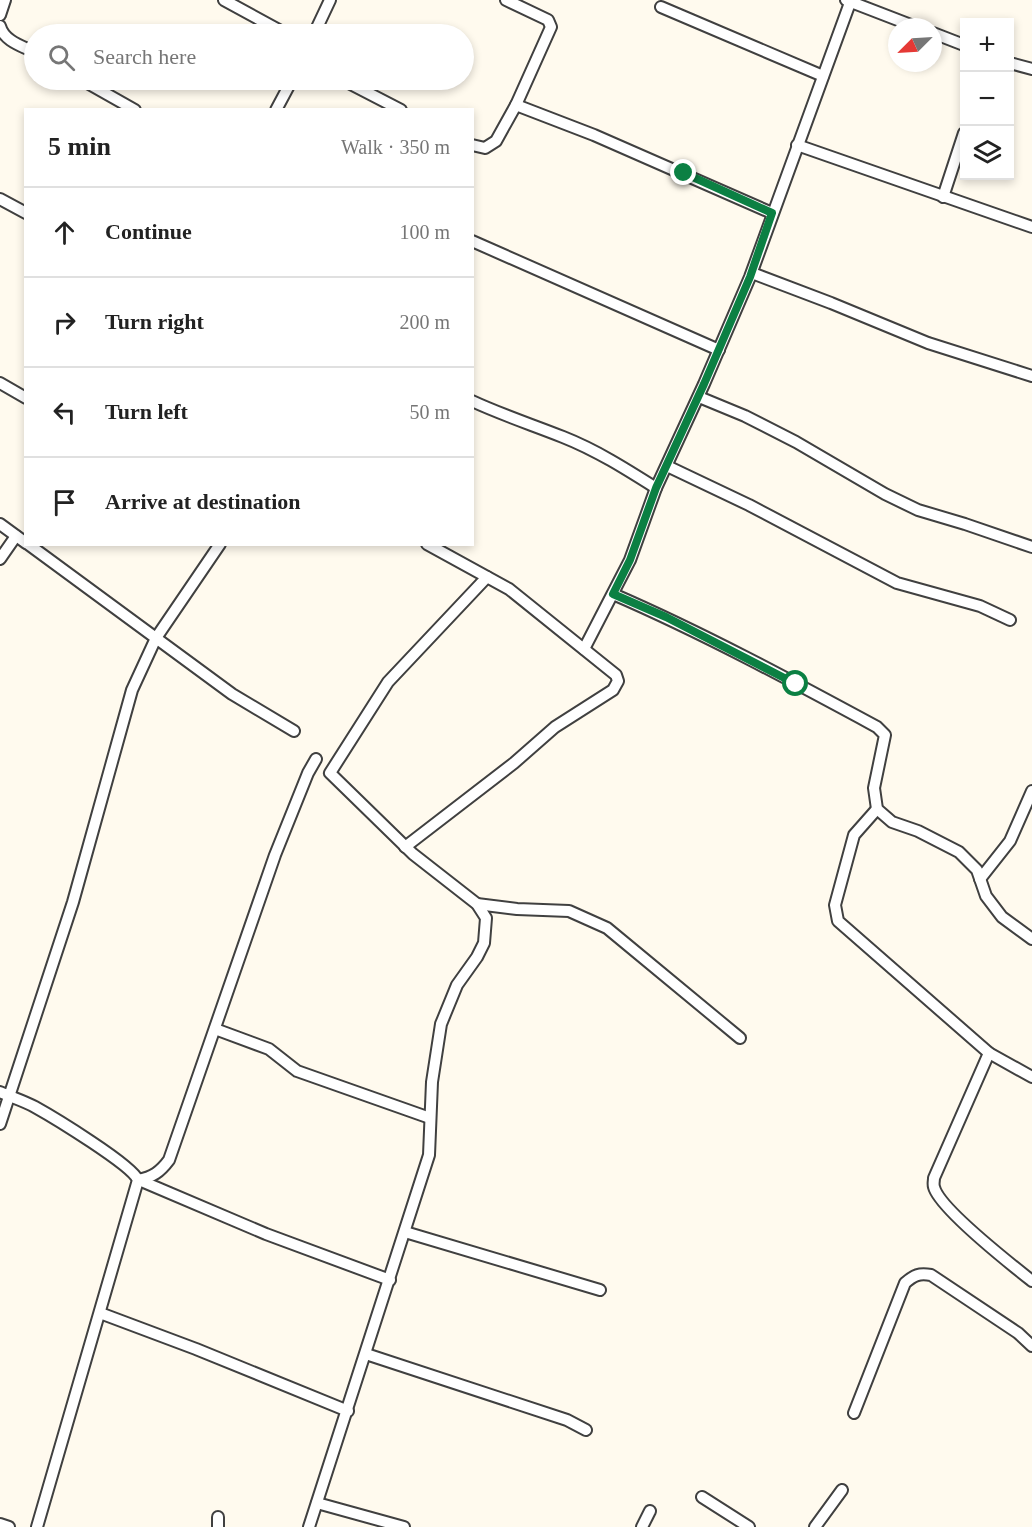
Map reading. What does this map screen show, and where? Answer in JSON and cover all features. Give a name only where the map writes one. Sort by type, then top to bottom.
[{"type":"street","points":[[0,15],[4,0]]},
{"type":"street","points":[[224,0],[268,24]]},
{"type":"street","points":[[319,24],[330,0]]},
{"type":"street","points":[[474,145],[485,148],[496,141],[516,105],[551,27],[548,20],[506,0]]},
{"type":"street","points":[[584,649],[630,560],[656,488],[699,397],[752,273],[849,1],[893,18]]},
{"type":"street","points":[[661,7],[823,76]]},
{"type":"street","points":[[0,30],[8,39],[24,47]]},
{"type":"street","points":[[942,36],[960,43]]},
{"type":"street","points":[[1014,64],[1032,69]]},
{"type":"street","points":[[100,90],[131,108]]},
{"type":"street","points":[[277,108],[287,90]]},
{"type":"street","points":[[362,90],[397,108]]},
{"type":"street","points":[[516,105],[594,135],[772,213]]},
{"type":"street","points":[[943,197],[960,145]]},
{"type":"street","points":[[797,146],[1032,227]]},
{"type":"street","points":[[0,199],[24,212]]},
{"type":"street","points":[[474,242],[719,350]]},
{"type":"street","points":[[752,273],[928,343],[1032,376]]},
{"type":"street","points":[[0,383],[24,397]]},
{"type":"street","points":[[699,397],[745,416],[796,442],[885,494],[918,510],[1032,547]]},
{"type":"street","points":[[474,402],[524,424],[589,448],[656,488]]},
{"type":"street","points":[[667,466],[749,505],[897,584],[980,606],[1010,620]]},
{"type":"street","points":[[0,524],[24,542]]},
{"type":"street","points":[[0,559],[16,536]]},
{"type":"street","points":[[0,1124],[4,1094],[73,902],[132,690],[156,638],[219,546]]},
{"type":"street","points":[[405,847],[514,763],[555,728],[597,702],[616,687],[618,681],[616,675],[509,589],[431,546]]},
{"type":"street","points":[[43,549],[156,638],[232,694],[294,731]]},
{"type":"street","points":[[309,1527],[429,1155],[432,1082],[441,1024],[457,985],[484,943],[486,918],[477,904],[405,847],[330,773],[388,682],[487,577]]},
{"type":"street","points":[[613,594],[666,617],[877,727],[885,735],[874,788],[877,809],[891,822],[918,831],[958,852],[977,870],[986,896],[1002,917],[1032,939]]},
{"type":"street","points":[[138,1180],[152,1178],[169,1160],[275,855],[308,773],[316,759]]},
{"type":"street","points":[[980,879],[1010,841],[1032,790]]},
{"type":"street","points":[[877,809],[854,835],[835,905],[838,921],[989,1053],[1032,1077]]},
{"type":"street","points":[[477,904],[517,909],[568,911],[607,928],[740,1038]]},
{"type":"street","points":[[215,1029],[269,1049],[297,1071],[430,1118]]},
{"type":"street","points":[[989,1053],[934,1178],[934,1188],[947,1205],[981,1239],[1032,1281]]},
{"type":"street","points":[[4,1094],[35,1107],[117,1159],[136,1173],[138,1180],[37,1527]]},
{"type":"street","points":[[138,1180],[266,1234],[390,1280]]},
{"type":"street","points":[[405,1232],[600,1290]]},
{"type":"street","points":[[854,1413],[905,1283],[912,1276],[931,1275],[1018,1333],[1032,1346]]},
{"type":"street","points":[[100,1313],[196,1348],[348,1411]]},
{"type":"street","points":[[366,1354],[567,1420],[586,1430]]},
{"type":"street","points":[[815,1527],[842,1490]]},
{"type":"street","points":[[702,1497],[749,1527]]},
{"type":"street","points":[[317,1503],[404,1527]]},
{"type":"street","points":[[642,1527],[650,1511]]},
{"type":"street","points":[[0,1524],[9,1527]]},
{"type":"route","points":[[684,173],[772,213],[750,277],[656,488],[630,560],[613,594],[666,617],[796,684]]}]
